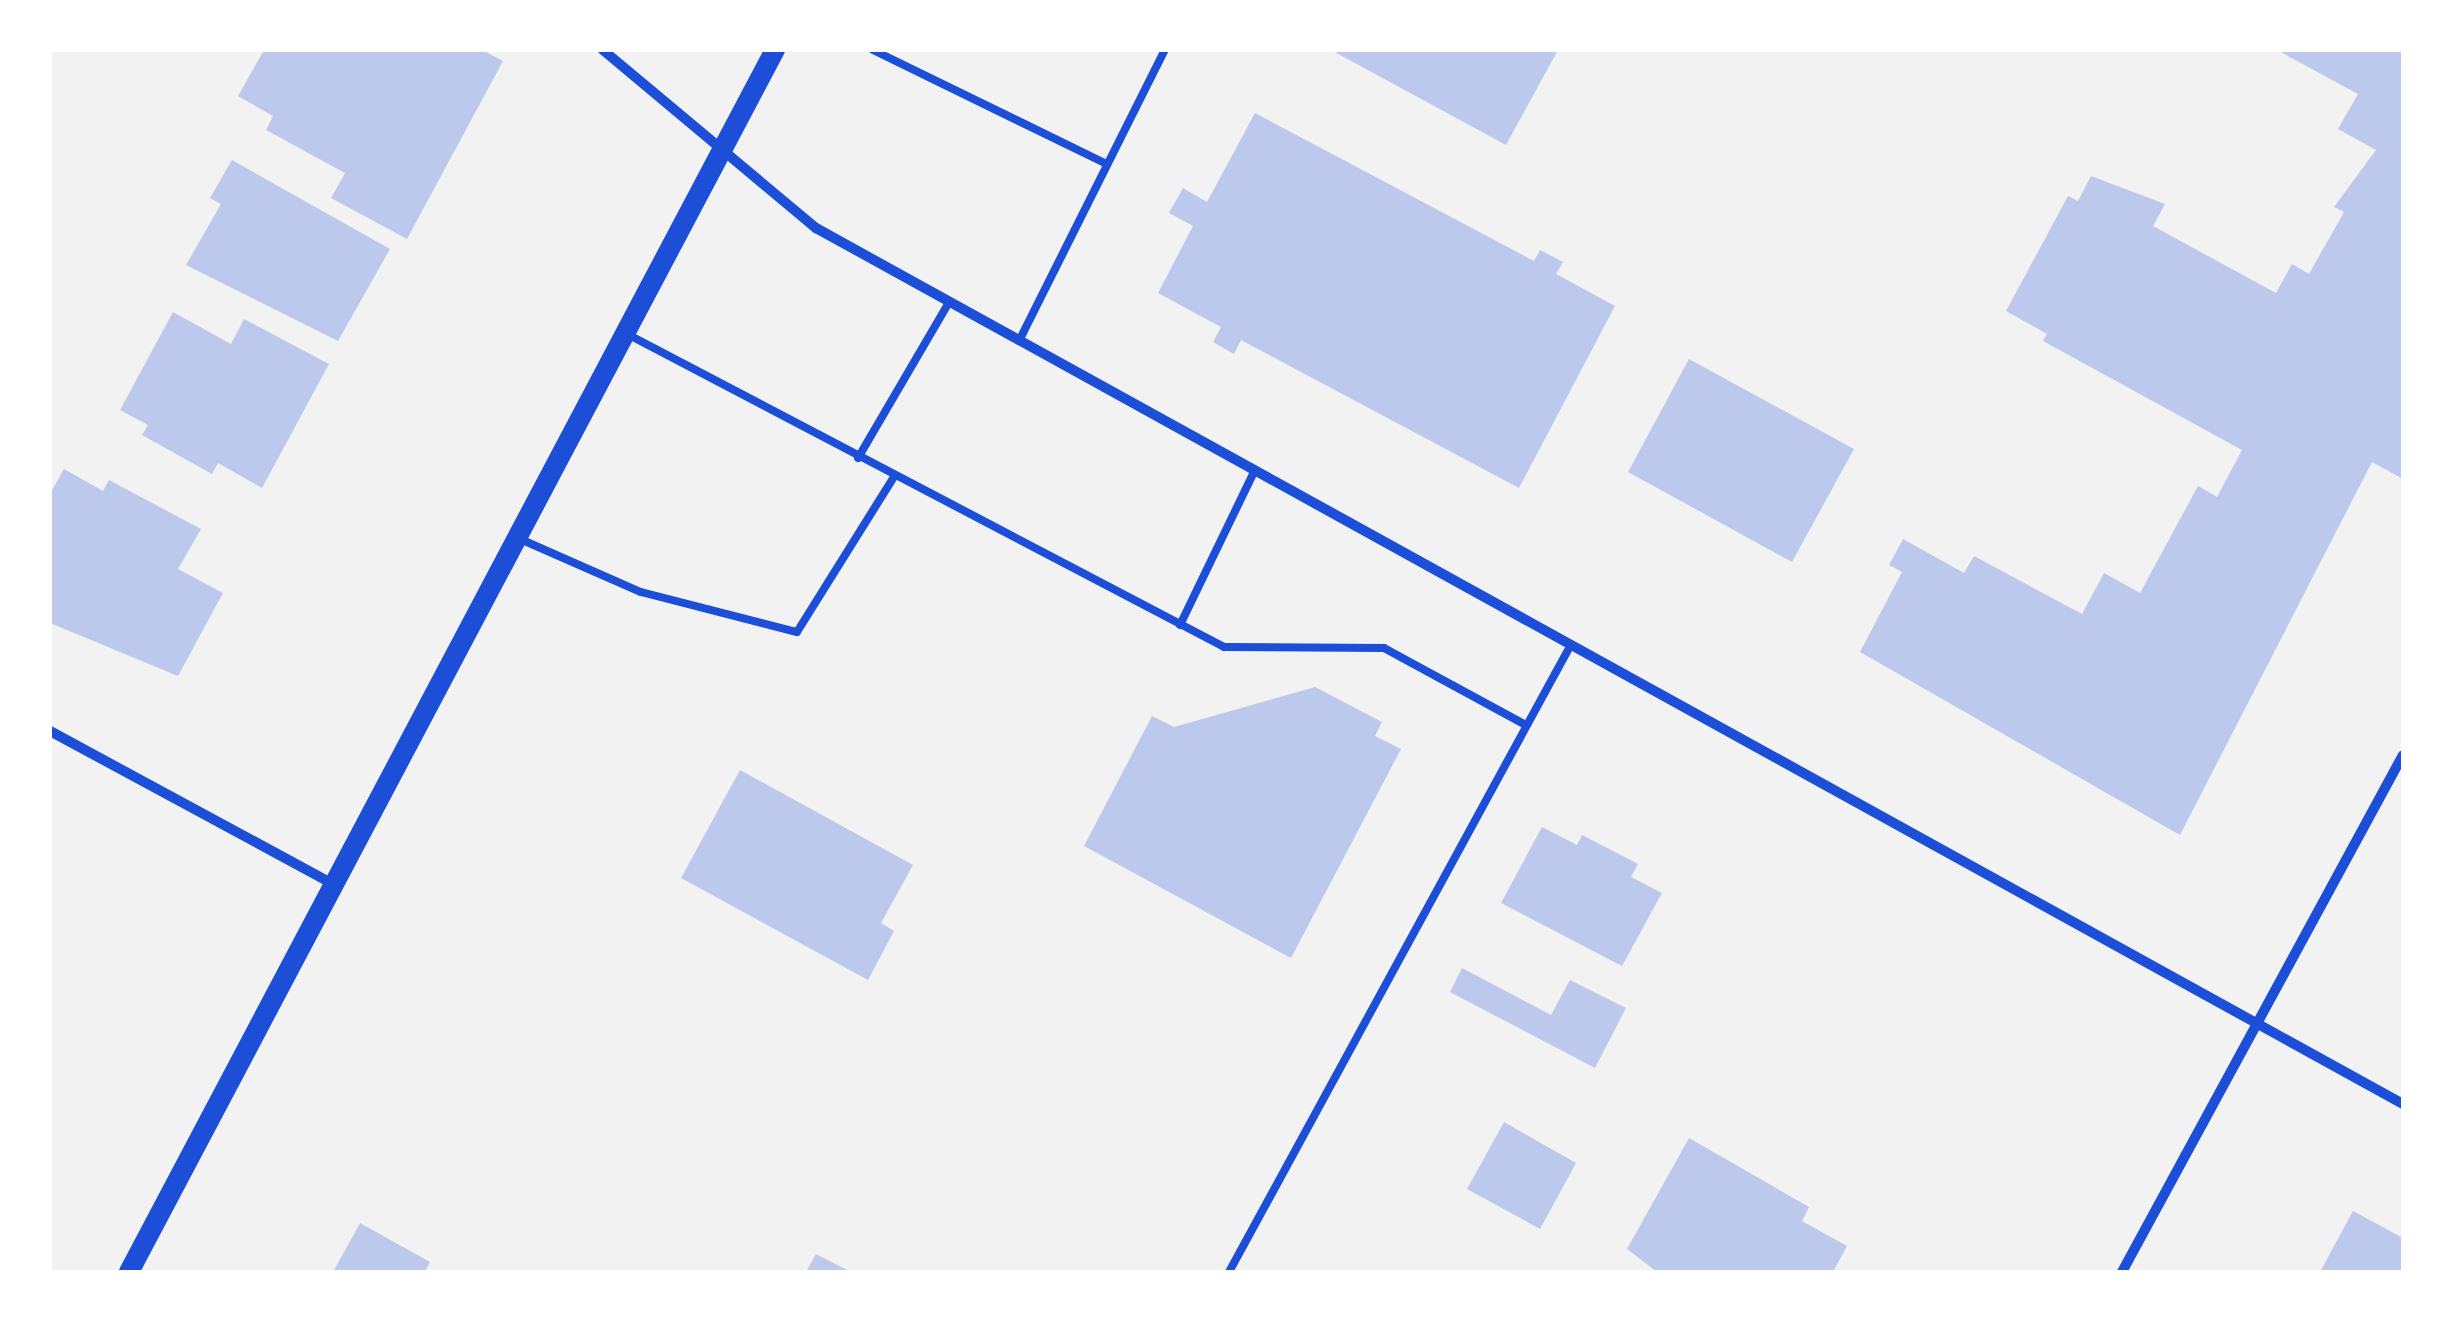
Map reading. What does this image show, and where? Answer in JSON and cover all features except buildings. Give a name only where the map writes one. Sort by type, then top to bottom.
[{"type":"main road","points":[[129,1272],[775,50]]},
{"type":"street","points":[[602,50],[816,228],[1568,650],[2403,1104]]},
{"type":"street","points":[[50,731],[336,885]]},
{"type":"street","points":[[2122,1272],[2403,755]]},
{"type":"lane","points":[[873,50],[1107,164]]},
{"type":"lane","points":[[1019,341],[1165,50]]},
{"type":"lane","points":[[858,458],[949,302]]},
{"type":"lane","points":[[625,332],[894,477],[1224,647],[1384,648],[1524,724]]},
{"type":"lane","points":[[1180,625],[1253,474]]},
{"type":"lane","points":[[518,538],[641,592],[797,632],[894,477]]},
{"type":"lane","points":[[1228,1272],[1524,724],[1568,650]]}]
